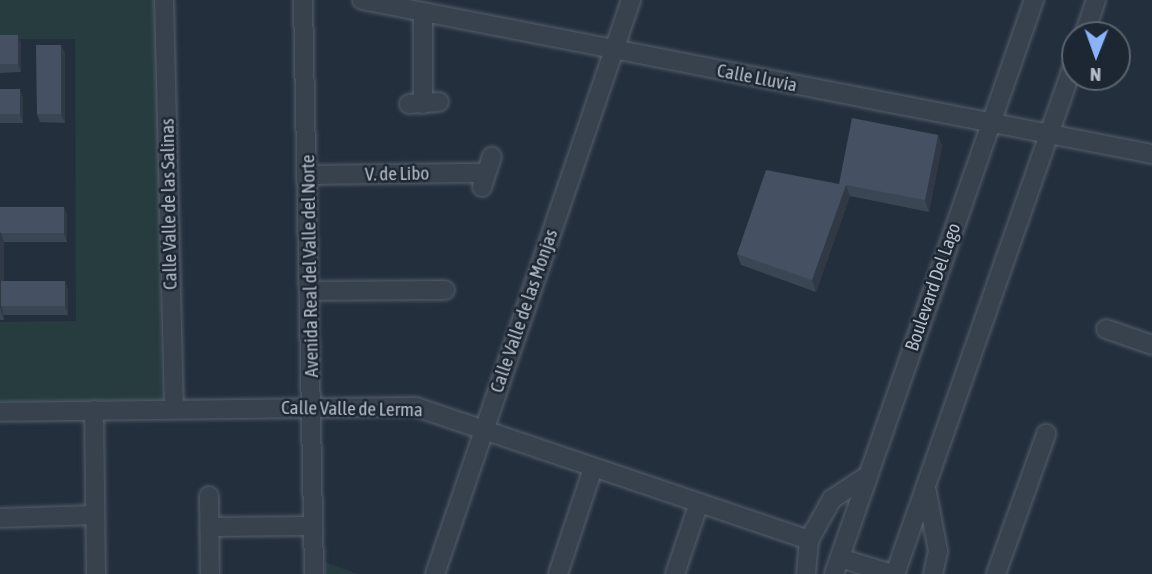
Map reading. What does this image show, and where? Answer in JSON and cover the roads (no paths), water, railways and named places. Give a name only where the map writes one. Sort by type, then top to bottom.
[{"type":"street","name":"Calle Valle de las Salinas","points":[[164,0],[174,407]]},
{"type":"street","name":"Avenida Real del Valle del Norte","points":[[303,0],[309,175],[314,574]]},
{"type":"street","name":"Calle Lluvia","points":[[362,0],[989,125],[1152,154]]},
{"type":"street","name":"Calle Valle de las Monjas","points":[[435,574],[631,0]]},
{"type":"street","name":"Boulevard Del Lago","points":[[837,566],[1034,0]]},
{"type":"street","points":[[1089,21],[1096,0]]},
{"type":"street","points":[[423,12],[424,104]]},
{"type":"street","points":[[837,566],[893,574],[1064,91]]},
{"type":"street","name":"V. de Libo","points":[[309,175],[486,172]]},
{"type":"street","points":[[311,290],[445,289]]},
{"type":"street","points":[[1106,329],[1152,345]]},
{"type":"street","name":"Calle Valle de Lerma","points":[[0,412],[174,407],[416,407],[809,540]]},
{"type":"street","points":[[94,410],[96,574]]},
{"type":"street","points":[[996,574],[1046,434]]},
{"type":"street","points":[[558,574],[593,468]]},
{"type":"street","points":[[806,574],[809,540],[832,499],[867,476]]},
{"type":"street","points":[[925,485],[938,551],[933,574]]},
{"type":"street","points":[[209,496],[211,574]]},
{"type":"street","points":[[675,574],[699,503]]},
{"type":"street","points":[[0,518],[95,515]]},
{"type":"street","points":[[210,527],[313,526]]}]
